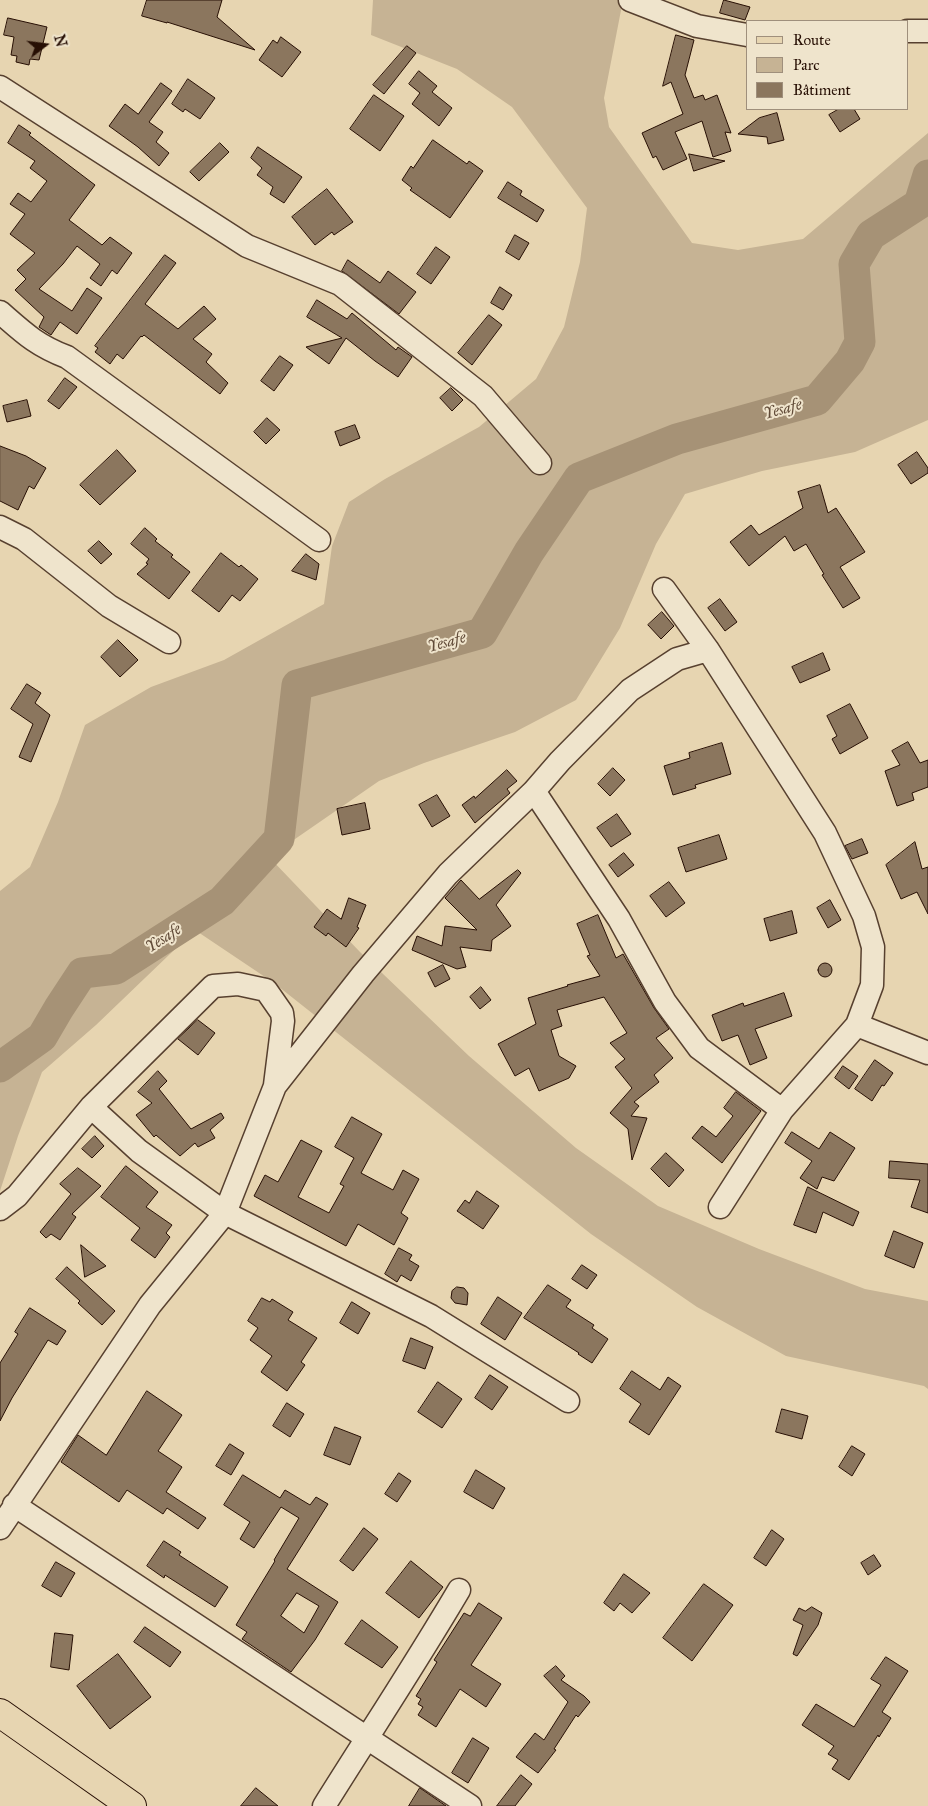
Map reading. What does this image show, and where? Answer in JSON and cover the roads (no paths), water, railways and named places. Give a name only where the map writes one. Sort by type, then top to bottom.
[{"type":"main road","points":[[0,1713],[132,1806]]},
{"type":"street","points":[[630,0],[697,26],[746,36]]},
{"type":"street","points":[[908,31],[928,31]]},
{"type":"street","points":[[0,87],[247,246],[340,284],[483,396],[540,463]]},
{"type":"street","points":[[0,312],[29,338],[67,357],[319,540]]},
{"type":"street","points":[[0,527],[24,539],[109,606],[169,642]]},
{"type":"street","points":[[664,589],[708,650],[826,833],[864,916],[873,947],[872,984],[857,1025],[782,1110],[720,1207]]},
{"type":"street","points":[[275,1086],[363,974],[448,874],[534,791],[560,761],[630,690],[677,659],[708,650]]},
{"type":"street","points":[[534,791],[619,919],[665,1002],[699,1048],[782,1110]]},
{"type":"street","points":[[0,1209],[17,1196],[91,1107],[213,986],[238,984],[266,990],[282,1013],[283,1020],[275,1086],[225,1213],[150,1305],[0,1528]]},
{"type":"street","points":[[857,1025],[928,1052]]},
{"type":"street","points":[[91,1107],[139,1151],[225,1213],[431,1316],[568,1401]]},
{"type":"street","points":[[14,1505],[470,1806]]},
{"type":"street","points":[[324,1806],[428,1643],[459,1590]]},
{"type":"waterway","name":"Yesafe","points":[[0,1067],[42,1037],[82,973],[116,969],[222,901],[279,839],[297,685],[482,633],[529,552],[579,478],[677,439],[817,400],[850,361],[860,342],[854,264],[871,235],[919,204],[928,175]]}]
